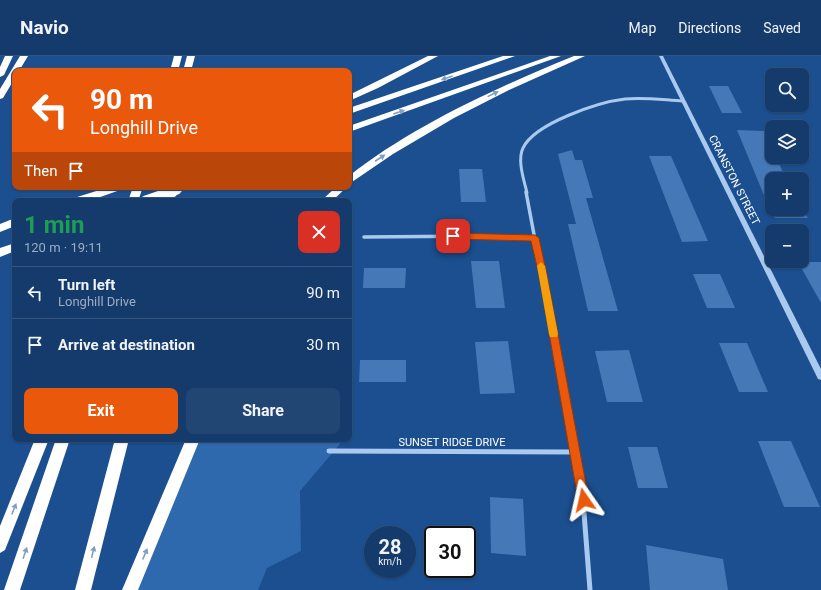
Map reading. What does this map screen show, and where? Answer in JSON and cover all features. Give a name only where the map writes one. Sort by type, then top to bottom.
[{"type":"highway","points":[[0,75],[9,56]]},
{"type":"highway","points":[[17,68],[24,56]]},
{"type":"highway","points":[[175,68],[178,56]]},
{"type":"highway","points":[[188,68],[191,56]]},
{"type":"highway","points":[[352,97],[434,56]]},
{"type":"highway","points":[[352,111],[511,56]]},
{"type":"highway","points":[[352,128],[557,56]]},
{"type":"highway","points":[[352,179],[396,148],[458,112],[524,79],[581,56]]},
{"type":"highway","points":[[0,96],[12,76]]},
{"type":"highway","points":[[87,198],[111,190]]},
{"type":"highway","points":[[153,198],[171,190]]},
{"type":"highway","points":[[168,198],[174,190]]},
{"type":"highway","points":[[329,198],[339,190]]},
{"type":"highway","points":[[0,228],[12,223]]},
{"type":"highway","points":[[0,252],[12,248]]},
{"type":"highway","points":[[0,545],[41,442]]},
{"type":"highway","points":[[12,590],[62,442]]},
{"type":"highway","points":[[83,590],[121,442]]},
{"type":"highway","points":[[130,590],[191,442]]},
{"type":"street","name":"CRANSTON STREET","points":[[661,56],[821,377]]},
{"type":"street","points":[[590,590],[584,500],[525,184],[522,159],[523,149],[527,140],[536,133],[564,118],[590,107],[625,99],[683,100]]},
{"type":"street","points":[[364,237],[482,236],[535,238]]},
{"type":"street","name":"SUNSET RIDGE DRIVE","points":[[330,450],[574,452]]},
{"type":"shaded area","points":[[192,442],[340,442],[340,444],[300,491],[301,551],[267,568],[258,590],[130,590]]},
{"type":"building","points":[[709,86],[728,86],[742,113],[722,113]]},
{"type":"building","points":[[737,130],[765,131],[765,164],[779,164],[783,172],[765,172],[765,198]]},
{"type":"building","points":[[572,150],[575,160],[582,160],[593,198],[586,198],[618,311],[588,311],[568,224],[576,224],[558,154]]},
{"type":"building","points":[[649,156],[671,156],[708,241],[682,242]]},
{"type":"building","points":[[459,169],[482,169],[486,202],[461,202]]},
{"type":"building","points":[[774,216],[807,216],[808,218],[775,218]]},
{"type":"building","points":[[471,261],[499,261],[505,308],[476,308]]},
{"type":"building","points":[[809,262],[821,262],[821,303],[801,268],[809,268]]},
{"type":"building","points":[[364,268],[406,268],[405,288],[363,288]]},
{"type":"building","points":[[693,274],[720,274],[735,308],[707,308]]},
{"type":"building","points":[[508,341],[515,393],[480,394],[475,342]]},
{"type":"building","points":[[719,343],[747,343],[768,392],[739,392]]},
{"type":"building","points":[[629,350],[643,402],[607,402],[595,351]]},
{"type":"building","points":[[360,360],[406,360],[406,382],[359,382]]},
{"type":"building","points":[[758,441],[791,441],[820,507],[784,507]]},
{"type":"building","points":[[628,447],[657,447],[668,488],[638,488]]},
{"type":"building","points":[[490,497],[523,499],[526,556],[491,553]]},
{"type":"building","points":[[646,545],[723,559],[728,590],[650,590]]},
{"type":"slow traffic","points":[[541,266],[553,334]]},
{"type":"route","points":[[453,236],[535,238],[584,500]]}]
